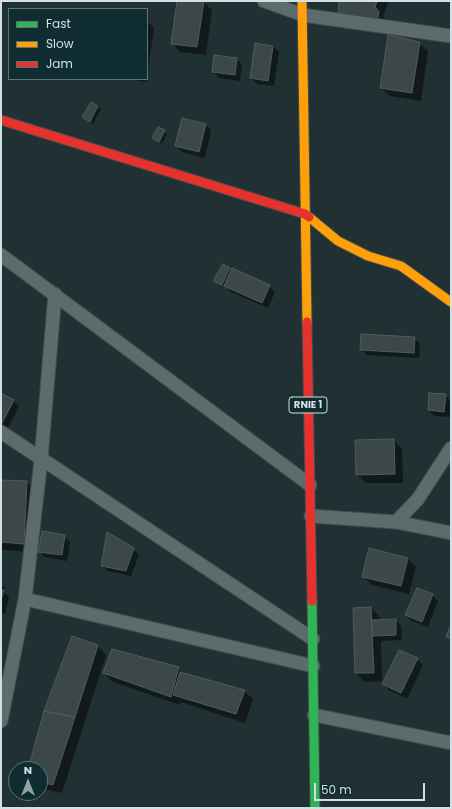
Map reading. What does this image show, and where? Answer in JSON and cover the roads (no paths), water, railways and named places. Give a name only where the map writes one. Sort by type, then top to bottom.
[{"type":"main road","name":"RNIE 1","points":[[302,1],[314,666],[315,808]]},
{"type":"main road","points":[[1,120],[305,214],[338,241],[368,256],[401,266],[451,302]]},
{"type":"street","points":[[264,1],[303,15],[451,36]]},
{"type":"street","points":[[1,255],[310,485]]},
{"type":"street","points":[[1,721],[25,599],[41,460],[55,294]]},
{"type":"street","points":[[1,432],[41,460],[313,639]]},
{"type":"street","points":[[396,522],[418,498],[451,448]]},
{"type":"street","points":[[311,516],[396,522],[451,533]]},
{"type":"street","points":[[25,599],[314,666]]},
{"type":"street","points":[[314,715],[451,743]]}]
